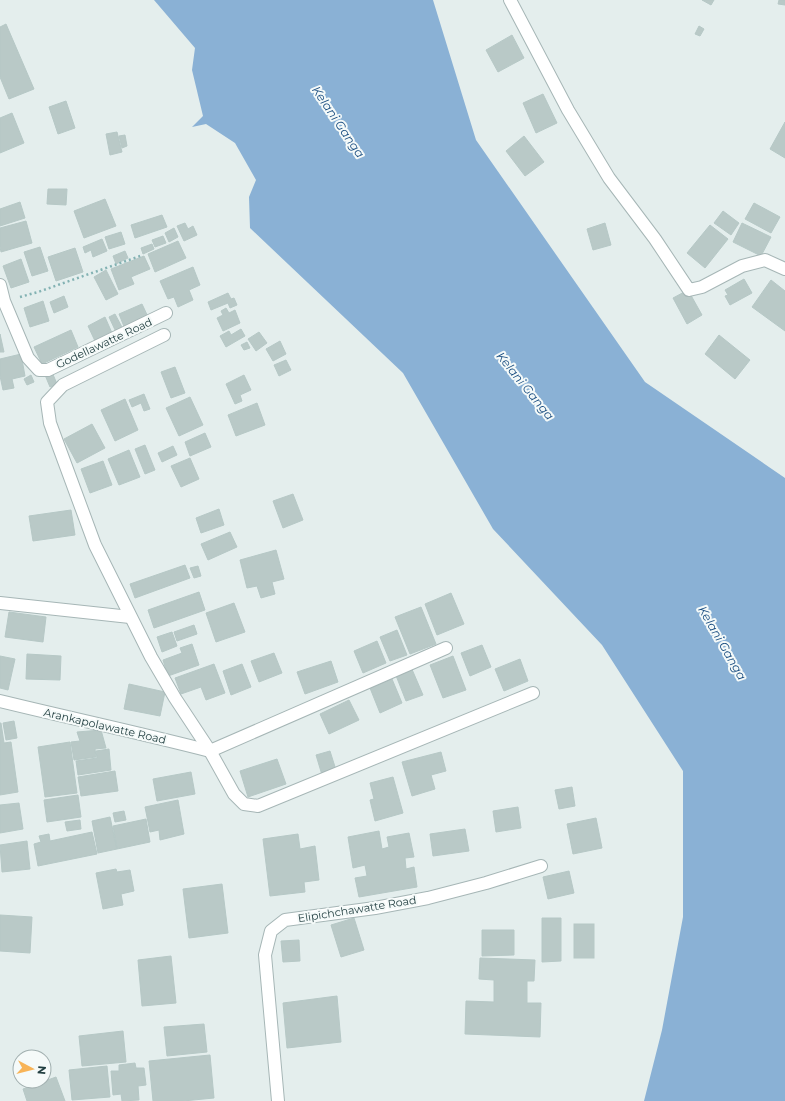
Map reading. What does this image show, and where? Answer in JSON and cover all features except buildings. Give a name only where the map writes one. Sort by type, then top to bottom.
[{"type":"street","points":[[510,0],[568,110],[609,178],[655,239],[689,290],[702,287],[742,266],[764,260],[785,269]]},
{"type":"street","name":"Godellawatte Road","points":[[0,284],[4,301],[28,358],[39,370],[48,370],[166,313]]},
{"type":"street","points":[[164,335],[64,385],[46,402],[50,423],[95,545],[130,617],[168,686],[210,751],[234,794],[244,804],[258,806],[533,694]]},
{"type":"street","points":[[0,603],[130,617]]},
{"type":"street","points":[[210,751],[446,648]]},
{"type":"street","name":"Arankapolawatte Road","points":[[0,701],[150,735],[210,751]]},
{"type":"street","name":"Elipichchawatte Road","points":[[278,1101],[265,955],[271,931],[285,920],[375,908],[428,898],[486,883],[542,866]]},
{"type":"path","points":[[4,301],[38,292],[142,255]]},
{"type":"water","name":"Kelani Ganga","points":[[154,0],[433,0],[476,140],[645,382],[785,478],[785,1101],[644,1101],[662,1030],[683,917],[683,771],[602,645],[493,529],[403,373],[250,228],[249,197],[256,180],[235,143],[206,124],[192,127],[203,116],[192,70],[195,48]]}]
